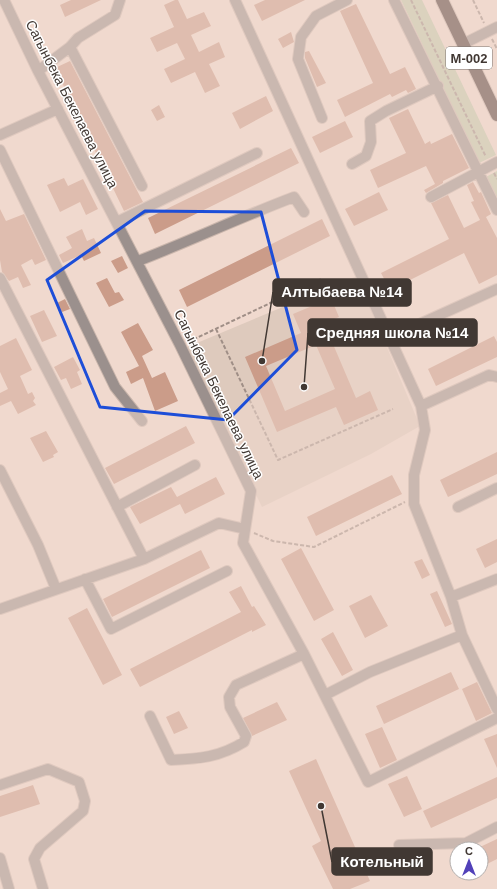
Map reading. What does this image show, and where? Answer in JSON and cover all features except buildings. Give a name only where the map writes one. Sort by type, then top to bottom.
[{"type":"highway","name":"M-002","points":[[442,0],[497,115]]},
{"type":"street","name":"Сагынбека Бекелаева улица","points":[[4,0],[38,71],[138,261],[251,491],[243,544],[304,654],[368,782],[497,718]]},
{"type":"street","points":[[38,71],[70,47],[78,38],[115,15],[120,0]]},
{"type":"street","points":[[235,0],[421,406],[424,430],[414,475],[414,504],[451,597],[462,635],[497,709]]},
{"type":"street","points":[[322,118],[298,59],[301,37],[316,16],[347,0]]},
{"type":"street","points":[[394,0],[480,171],[497,210]]},
{"type":"street","points":[[463,44],[497,27]]},
{"type":"street","points":[[70,47],[142,186]]},
{"type":"street","points":[[352,164],[366,156],[371,142],[370,122],[386,111],[438,86]]},
{"type":"street","points":[[0,135],[58,109]]},
{"type":"street","points":[[0,150],[115,387],[142,421]]},
{"type":"street","points":[[117,222],[257,153]]},
{"type":"street","points":[[431,197],[494,164]]},
{"type":"street","points":[[138,261],[195,239],[294,197],[304,212]]},
{"type":"street","points":[[0,278],[144,559]]},
{"type":"street","points":[[404,331],[497,289]]},
{"type":"street","points":[[421,406],[489,375],[497,377]]},
{"type":"street","points":[[117,507],[195,465]]},
{"type":"street","points":[[0,470],[38,545],[56,589]]},
{"type":"street","points":[[458,507],[497,488]]},
{"type":"street","points":[[0,609],[144,559],[220,523],[245,529]]},
{"type":"street","points":[[85,579],[111,629],[227,571]]},
{"type":"street","points":[[451,597],[497,579]]},
{"type":"street","points":[[325,696],[370,672],[462,635]]},
{"type":"street","points":[[150,716],[171,760],[200,759],[229,752],[244,742],[246,736],[230,707],[229,697],[236,685],[304,654]]},
{"type":"street","points":[[0,785],[48,769],[79,782],[85,800],[83,811],[40,848],[34,859],[43,889]]},
{"type":"street","points":[[399,846],[466,842],[497,827]]},
{"type":"street","points":[[0,858],[9,889]]},
{"type":"path","points":[[411,0],[494,164],[497,179]]},
{"type":"path","points":[[180,345],[321,279]]},
{"type":"path","points":[[216,329],[278,460],[393,409]]},
{"type":"path","points":[[245,529],[273,541],[314,547],[414,498]]},
{"type":"highlighted area","points":[[145,211],[261,212],[297,350],[228,420],[100,407],[47,280]]},
{"type":"shaded area","points":[[357,276],[420,426],[371,454],[262,507],[185,348]]},
{"type":"green space","points":[[401,0],[422,0],[496,155],[479,163]]},
{"type":"green space","points":[[497,171],[497,200],[486,177]]},
{"type":"place","name":"Алтыбаева №14","points":[[262,361]]},
{"type":"place","name":"Средняя школа №14","points":[[304,387]]},
{"type":"place","name":"Котельный","points":[[321,806]]}]
